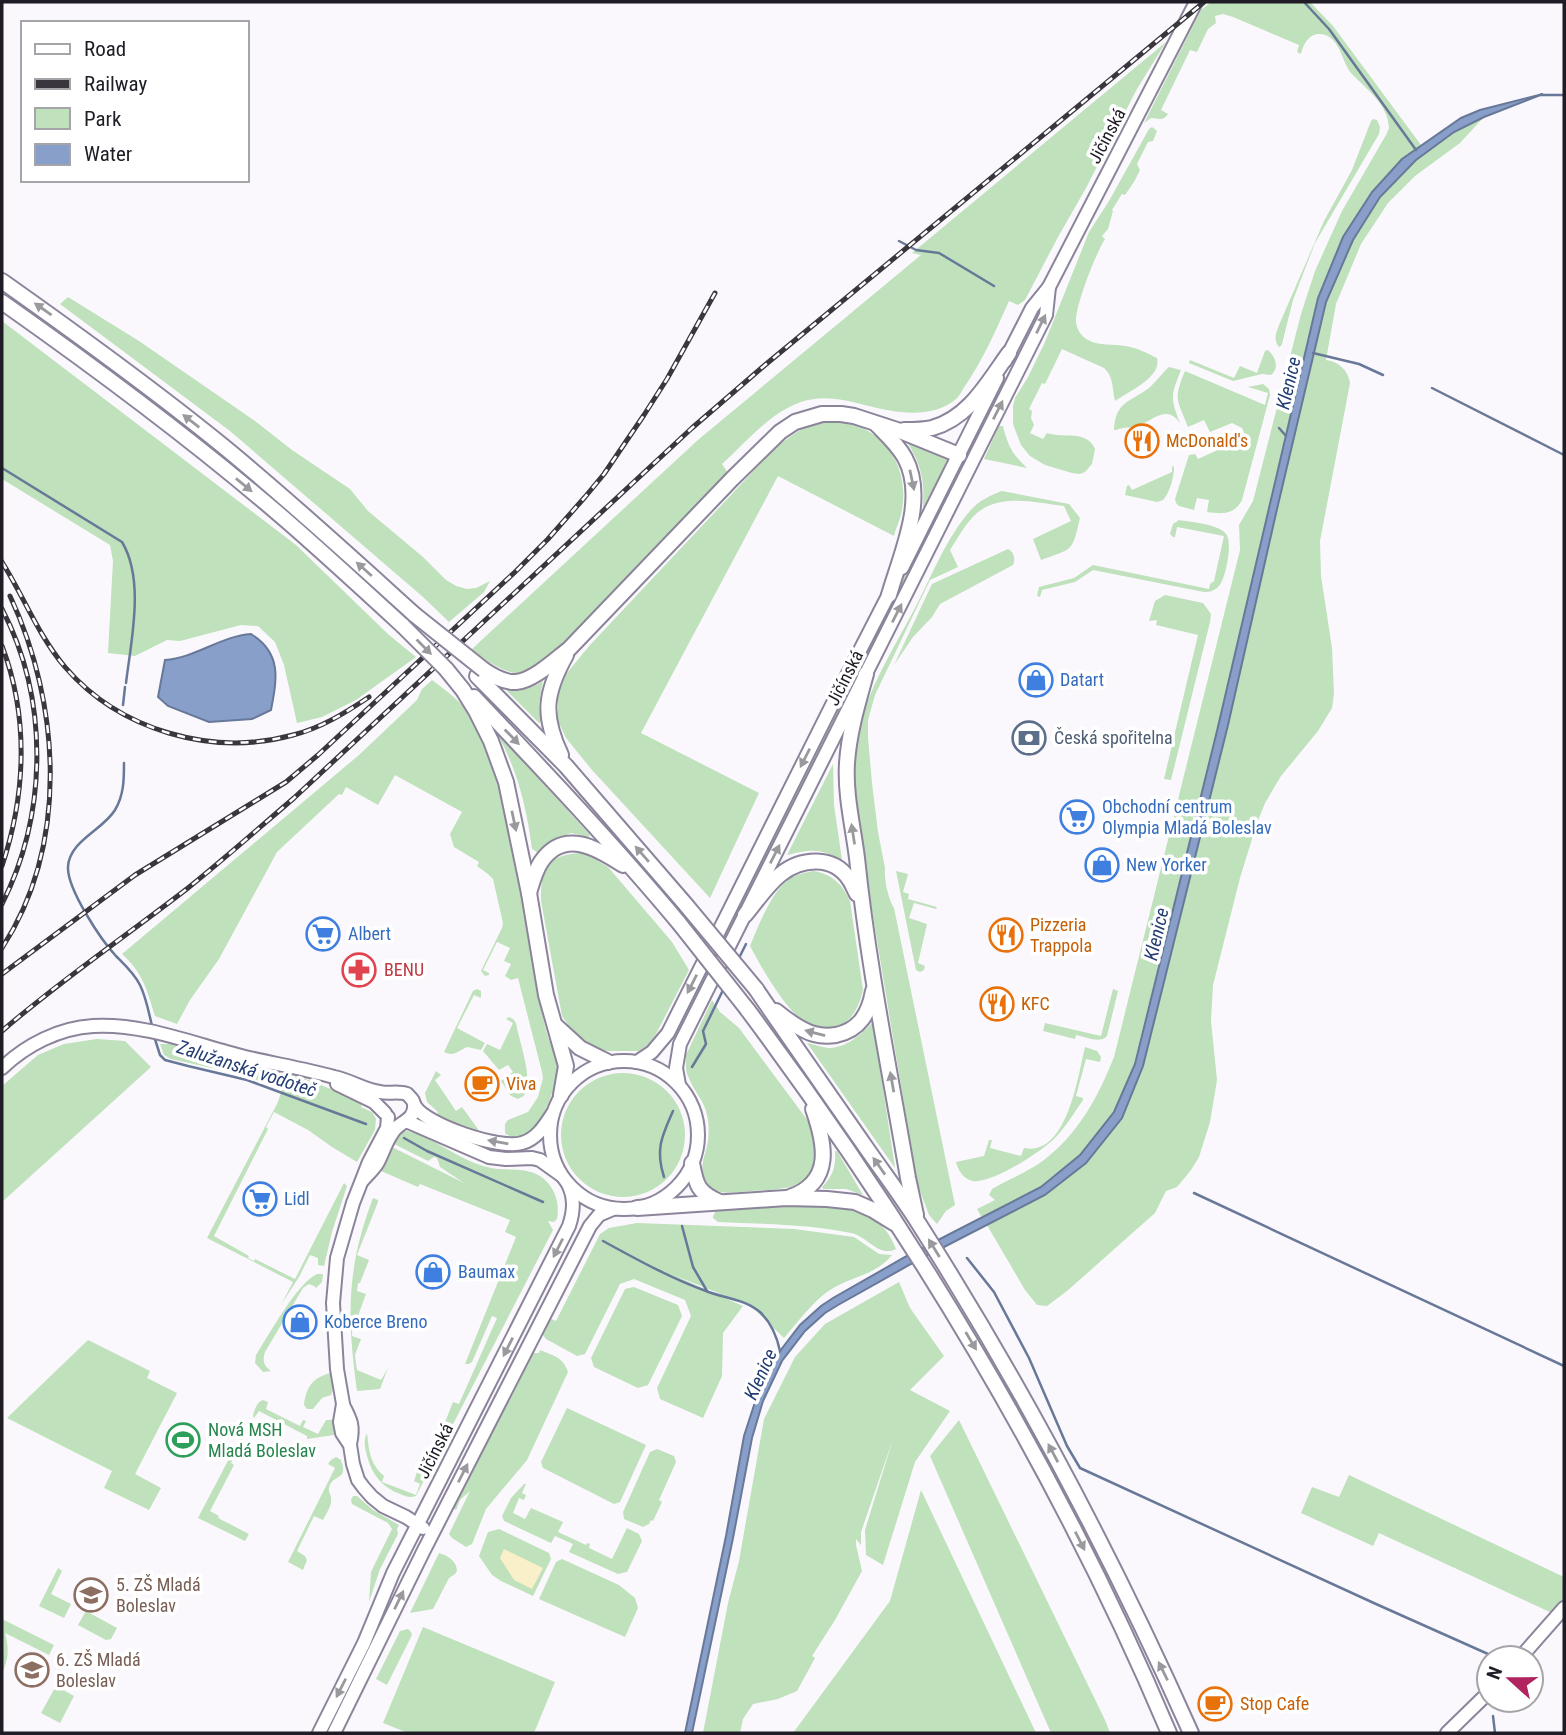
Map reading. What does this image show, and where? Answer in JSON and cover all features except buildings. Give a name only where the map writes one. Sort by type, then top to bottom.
[{"type":"highway","points":[[2,281],[83,338],[222,446],[301,512],[481,673],[566,766],[773,1009],[794,1024],[817,1035],[841,1034],[860,1023],[866,1014],[874,982]]},
{"type":"highway","points":[[2,302],[134,398],[214,461],[288,522],[402,626],[540,766],[679,923],[799,1079],[936,1283],[1004,1399],[1069,1521],[1115,1612],[1169,1733]]},
{"type":"highway","points":[[900,431],[931,428],[951,420],[965,410],[1009,353]]},
{"type":"highway","points":[[481,673],[516,682],[527,679],[569,649],[780,432],[804,419],[822,414],[854,416],[959,454]]},
{"type":"highway","points":[[876,424],[904,456],[912,474],[915,495],[912,516],[889,595]]},
{"type":"highway","points":[[566,766],[548,722],[548,705],[555,674],[569,649]]},
{"type":"highway","points":[[866,674],[851,732],[847,764],[849,810],[874,982],[918,1222]]},
{"type":"highway","points":[[464,689],[491,741],[506,782],[546,995],[566,1066],[561,1095]]},
{"type":"highway","points":[[529,894],[541,862],[552,850],[574,843],[597,849],[641,878]]},
{"type":"highway","points":[[745,915],[780,874],[805,862],[820,861],[836,867],[849,878],[861,902]]},
{"type":"highway","points":[[756,989],[918,1222],[950,1274],[1038,1425],[1077,1499],[1135,1613],[1191,1733]]},
{"type":"highway","points":[[555,1025],[580,1048],[608,1062]]},
{"type":"highway","points":[[786,1198],[808,1187],[817,1176],[824,1148],[813,1108],[799,1079]]},
{"type":"highway","points":[[692,1163],[699,1188],[721,1203]]},
{"type":"highway","points":[[636,1208],[786,1198],[827,1199],[855,1202],[882,1215],[903,1231]]},
{"type":"street","name":"Jičínská","points":[[636,1062],[652,1052],[668,1033],[1032,308],[1049,287],[1196,2]]},
{"type":"street","name":"Jičínská","points":[[678,1085],[676,1068],[680,1044],[1046,315],[1049,287]]},
{"type":"street","points":[[959,454],[972,462]]},
{"type":"street","points":[[2,1068],[41,1040],[75,1028],[110,1026],[172,1037],[345,1080],[379,1092],[407,1094],[419,1112],[472,1137],[508,1144],[521,1143],[535,1136],[553,1113]]},
{"type":"street","name":"Jičínská","points":[[319,1733],[364,1643],[417,1524],[569,1226],[574,1204],[571,1191],[551,1151],[550,1125],[561,1095],[581,1074],[608,1062],[636,1062],[664,1072],[690,1102],[697,1122],[697,1142],[687,1174],[670,1193],[649,1205],[613,1209],[599,1215],[590,1226],[432,1534],[334,1733]]},
{"type":"street","points":[[307,1072],[374,1102],[394,1122],[412,1122],[489,1157],[540,1160],[564,1180]]},
{"type":"street","points":[[395,1093],[384,1105],[387,1128],[373,1152],[353,1203],[337,1258],[334,1284],[337,1369],[343,1404],[351,1420],[353,1431],[349,1444],[358,1480],[383,1506],[432,1534]]},
{"type":"street","points":[[363,1180],[376,1166],[393,1132],[411,1118],[415,1106]]},
{"type":"street","name":"Jičínská","points":[[564,1180],[589,1200],[613,1209]]},
{"type":"street","points":[[1532,1644],[1564,1608]]},
{"type":"street","points":[[1447,1733],[1475,1706]]},
{"type":"green space","points":[[1211,2],[1310,2],[1333,26],[1421,145],[1402,159],[1372,192],[1318,298],[1217,731],[1134,1064],[1114,1112],[1080,1155],[1041,1187],[982,1218],[977,1209],[995,1200],[989,1195],[992,1189],[1038,1164],[1077,1126],[1094,1100],[1114,1057],[1240,550],[1239,525],[1253,501],[1301,314],[1315,271],[1342,211],[1389,128],[1381,105],[1348,69],[1331,38],[1318,34],[1311,36],[1301,54],[1297,52],[1299,45],[1223,14],[1215,16],[1216,23],[1208,29],[1197,52],[1190,50],[1161,110],[1168,114],[1162,119],[1151,118],[1144,123],[1201,10]]},
{"type":"green space","points":[[1166,42],[1137,89],[1025,300],[1018,305],[1009,301],[972,376],[956,399],[936,410],[914,413],[826,398],[801,402],[790,407],[759,429],[722,464],[732,479],[555,655],[530,672],[520,674],[497,667],[472,649],[699,439],[921,255],[912,253]]},
{"type":"green space","points":[[1484,117],[1460,143],[1415,176],[1388,203],[1361,244],[1336,304],[1326,360],[1342,367],[1350,383],[1320,541],[1321,576],[1332,648],[1332,708],[1318,731],[1281,776],[1265,803],[1240,878],[1213,985],[1211,1021],[1217,1080],[1210,1122],[1199,1157],[1177,1187],[1166,1191],[1155,1213],[1067,1291],[1047,1306],[1037,1305],[1025,1290],[987,1225],[1045,1195],[1122,1118],[1143,1066],[1228,725],[1326,302],[1353,240],[1380,197],[1416,160],[1453,132]]},
{"type":"green space","points":[[1373,119],[1377,120],[1380,127],[1379,134],[1315,243],[1293,300],[1279,347],[1276,334],[1279,325],[1324,221],[1352,170]]},
{"type":"green space","points":[[1152,127],[1157,131],[1137,164],[1140,170],[1112,210],[1108,229],[1102,236],[1105,239],[1082,292],[1076,322],[1083,337],[1088,340],[1138,349],[1157,358],[1157,365],[1155,371],[1143,383],[1115,401],[1111,379],[1104,368],[1062,349],[1029,409],[1032,411],[1034,425],[1030,433],[1043,439],[1047,433],[1080,437],[1091,443],[1095,449],[1092,464],[1085,472],[1072,473],[1045,465],[1030,456],[1021,445],[1013,424],[1013,406],[1045,342],[1089,232]]},
{"type":"green space","points":[[68,297],[139,341],[350,489],[368,511],[446,580],[467,589],[490,581],[484,592],[449,622],[230,431],[60,304]]},
{"type":"green space","points":[[2,321],[296,545],[389,635],[416,657],[356,700],[322,717],[297,723],[284,665],[275,642],[258,626],[241,625],[180,641],[167,640],[135,656],[108,653],[113,561],[110,545],[2,479]]},
{"type":"green space","points":[[1268,350],[1276,362],[1271,375],[1262,374],[1233,381],[1189,363],[1190,360],[1234,378],[1240,366],[1257,373],[1265,351]]},
{"type":"green space","points":[[1169,367],[1181,370],[1173,396],[1180,423],[1169,414],[1163,414],[1140,425],[1114,430],[1121,408],[1149,388]]},
{"type":"green space","points":[[1185,371],[1265,405],[1268,393],[1248,387],[1263,384],[1269,389],[1270,395],[1242,500],[1228,512],[1207,512],[1209,500],[1197,498],[1194,510],[1176,503],[1189,455],[1195,454],[1198,459],[1246,437],[1242,428],[1232,423],[1210,432],[1204,420],[1188,427],[1178,399]]},
{"type":"green space","points":[[829,421],[848,423],[864,429],[876,436],[893,456],[899,469],[903,496],[894,536],[778,476],[641,733],[759,793],[710,898],[566,738],[558,721],[558,694],[566,674],[590,645],[777,446],[803,428]]},
{"type":"green space","points":[[999,426],[1003,426],[1011,449],[1027,468],[984,459]]},
{"type":"green space","points":[[905,439],[949,458],[923,508],[921,472]]},
{"type":"green space","points":[[1172,466],[1174,467],[1172,480],[1163,500],[1157,502],[1125,495],[1127,486],[1132,490],[1172,472]]},
{"type":"green space","points":[[948,488],[953,488],[732,928],[728,923]]},
{"type":"green space","points":[[1002,491],[1069,504],[1080,518],[1073,543],[1066,550],[1041,560],[1033,539],[1071,521],[1064,506],[1008,501],[986,507],[977,513],[950,550],[958,567],[930,580],[875,695],[868,720],[872,783],[886,883],[894,908],[955,1205],[946,1211],[937,1224],[929,1215],[917,1183],[860,837],[855,786],[855,748],[861,720],[874,686],[947,544],[973,507]]},
{"type":"green space","points":[[1179,520],[1211,526],[1222,531],[1228,538],[1226,568],[1222,582],[1214,590],[1204,592],[1093,570],[1075,582],[1042,590],[1040,597],[1037,596],[1039,587],[1074,578],[1093,565],[1209,589],[1214,581],[1224,536],[1177,527],[1173,537],[1170,534],[1173,524]]},
{"type":"green space","points":[[1008,549],[1014,556],[1013,565],[940,604],[894,665],[932,584]]},
{"type":"green space","points":[[1165,595],[1203,603],[1211,614],[1171,780],[1164,779],[1198,635],[1156,625],[1157,620],[1149,621],[1155,601]]},
{"type":"green space","points":[[432,680],[453,696],[471,715],[493,758],[508,820],[544,1022],[559,1062],[560,1073],[540,1122],[529,1134],[519,1138],[505,1133],[505,1124],[508,1120],[528,1112],[538,1097],[543,1078],[518,978],[511,980],[505,976],[511,964],[504,961],[510,948],[497,942],[483,970],[489,975],[485,976],[481,971],[503,923],[493,879],[477,866],[479,862],[454,847],[450,834],[462,812],[395,775],[378,805],[346,787],[342,795],[339,794],[277,852],[219,959],[190,1000],[177,1024],[155,1016],[140,975],[122,954],[359,755],[417,700],[422,689]]},
{"type":"green space","points":[[543,681],[539,723],[506,690],[508,687],[522,689]]},
{"type":"green space","points":[[500,736],[589,837],[571,833],[557,838],[540,851],[532,849],[521,792]]},
{"type":"green space","points":[[833,764],[834,805],[842,860],[828,853],[815,851],[787,855]]},
{"type":"green space","points":[[580,853],[608,867],[672,942],[689,970],[656,1034],[648,1045],[639,1051],[600,1050],[587,1045],[576,1036],[562,1016],[541,901],[542,881],[544,873],[553,861],[569,854]]},
{"type":"green space","points":[[814,871],[836,881],[850,901],[863,990],[851,1017],[841,1025],[828,1028],[811,1026],[792,1010],[775,989],[750,946],[778,890],[792,877]]},
{"type":"green space","points":[[896,871],[908,874],[903,892],[909,894],[908,899],[937,907],[936,909],[914,903],[909,918],[927,924],[918,963],[925,966],[920,972],[916,970]]},
{"type":"green space","points":[[1113,989],[1118,991],[1107,1036],[1101,1040],[1076,1035],[1075,1039],[1043,1031],[1045,1023],[1101,1036]]},
{"type":"green space","points":[[473,991],[481,991],[481,998],[474,995],[457,1028],[485,1043],[481,1050],[467,1047],[453,1054],[444,1052]]},
{"type":"green space","points":[[712,1000],[720,1012],[739,1028],[811,1125],[816,1144],[816,1162],[800,1183],[781,1189],[728,1193],[713,1189],[705,1180],[702,1169],[708,1141],[708,1118],[687,1074],[686,1055]]},
{"type":"green space","points":[[509,1017],[516,1023],[527,1076],[525,1093],[518,1099],[511,1096],[501,1081],[513,1072],[508,1065],[499,1070],[483,1051],[487,1044],[500,1050],[513,1023],[506,1019]]},
{"type":"green space","points":[[873,1022],[895,1168],[807,1043],[830,1048],[843,1045]]},
{"type":"green space","points":[[97,1039],[125,1041],[151,1067],[2,1202],[2,1086],[38,1055],[64,1044]]},
{"type":"green space","points":[[160,1044],[173,1044],[301,1077],[363,1102],[361,1107],[372,1112],[376,1119],[375,1130],[357,1162],[308,1130],[274,1112],[266,1127],[268,1129],[214,1236],[249,1256],[248,1258],[295,1279],[344,1183],[347,1186],[324,1266],[318,1265],[318,1258],[310,1255],[281,1305],[293,1282],[207,1238],[278,1102],[282,1089],[243,1075],[171,1059],[164,1055]]},
{"type":"green space","points":[[1085,1047],[1097,1051],[1101,1057],[1100,1062],[1086,1059],[1076,1096],[1083,1100],[1054,1139],[1027,1159],[991,1178],[973,1181],[964,1176],[956,1162],[984,1156],[989,1140],[992,1140],[990,1148],[1021,1156],[1024,1148],[1039,1147],[1051,1140],[1068,1112]]},
{"type":"green space","points":[[436,1071],[441,1075],[435,1080],[456,1111],[462,1107],[478,1129],[477,1132],[473,1133],[437,1115],[438,1112],[427,1102],[425,1093]]},
{"type":"green space","points":[[623,1073],[647,1078],[667,1091],[680,1111],[685,1135],[680,1159],[667,1179],[647,1192],[623,1197],[599,1192],[579,1179],[566,1159],[561,1135],[566,1111],[579,1091],[599,1078]]},
{"type":"green space","points":[[407,1131],[477,1164],[521,1170],[540,1176],[555,1195],[558,1207],[557,1219],[554,1222],[548,1221],[553,1230],[416,1496],[410,1497],[388,1488],[383,1484],[375,1475],[366,1453],[367,1433],[373,1462],[384,1476],[382,1482],[416,1495],[420,1484],[414,1481],[417,1472],[424,1475],[453,1402],[459,1404],[497,1318],[492,1316],[472,1362],[465,1364],[516,1237],[505,1232],[510,1220],[381,1171],[392,1147],[464,1183],[440,1167],[437,1158],[428,1161],[394,1144],[402,1133]]},
{"type":"green space","points":[[835,1151],[863,1195],[846,1189],[823,1189],[833,1171]]},
{"type":"green space","points":[[373,1198],[378,1202],[357,1255],[369,1260],[357,1291],[366,1294],[352,1336],[361,1339],[355,1355],[357,1370],[381,1380],[388,1368],[380,1389],[357,1391],[351,1340],[351,1294],[358,1248]]},
{"type":"green space","points":[[822,1204],[846,1207],[876,1220],[896,1249],[884,1251],[857,1235],[835,1230],[718,1222],[713,1218],[716,1211],[720,1210]]},
{"type":"green space","points":[[637,1223],[794,1229],[854,1237],[879,1254],[892,1255],[878,1267],[823,1295],[784,1338],[746,1304],[671,1274],[743,1306],[723,1333],[722,1376],[703,1418],[660,1399],[657,1388],[691,1316],[685,1300],[634,1279],[620,1284],[585,1354],[577,1356],[542,1336],[542,1331],[579,1260],[581,1261],[551,1319],[556,1321],[600,1234],[609,1228]]},
{"type":"green space","points":[[317,1274],[323,1274],[322,1282],[316,1288],[309,1284],[303,1288],[265,1352],[264,1363],[271,1371],[263,1372],[255,1363],[256,1355],[292,1298]]},
{"type":"green space","points":[[899,1282],[910,1308],[944,1356],[910,1390],[950,1411],[915,1462],[883,1565],[866,1555],[865,1530],[893,1439],[861,1532],[861,1545],[856,1539],[862,1571],[812,1656],[815,1658],[797,1691],[778,1699],[753,1704],[743,1719],[740,1733],[703,1733],[728,1603],[739,1561],[764,1419],[795,1357],[825,1324]]},
{"type":"green space","points":[[634,1287],[678,1305],[682,1316],[648,1385],[638,1388],[594,1367],[591,1358],[625,1289]]},
{"type":"green space","points":[[88,1340],[150,1371],[147,1378],[177,1393],[135,1474],[161,1488],[149,1510],[104,1488],[112,1471],[7,1418]]},
{"type":"green space","points":[[536,1349],[534,1353],[539,1353],[540,1350],[557,1358],[568,1372],[527,1460],[486,1509],[472,1544],[466,1547],[449,1534],[470,1491],[460,1500],[456,1510],[451,1507],[532,1350]]},
{"type":"green space","points":[[331,1373],[331,1395],[322,1398],[313,1409],[307,1409],[304,1405],[311,1384],[319,1377]]},
{"type":"green space","points":[[263,1400],[268,1402],[266,1409],[300,1426],[303,1420],[306,1421],[303,1427],[318,1434],[326,1420],[335,1418],[338,1424],[333,1425],[334,1435],[307,1439],[307,1436],[259,1411],[254,1418],[256,1406]]},
{"type":"green space","points":[[567,1408],[646,1445],[620,1502],[614,1504],[543,1468],[541,1462]]},
{"type":"green space","points":[[959,1420],[1110,1733],[1051,1733],[930,1456]]},
{"type":"green space","points":[[247,1428],[231,1463],[234,1465],[210,1511],[249,1534],[245,1541],[198,1518]]},
{"type":"green space","points":[[657,1449],[674,1456],[676,1462],[653,1521],[643,1527],[624,1519],[623,1512],[650,1452]]},
{"type":"green space","points":[[336,1457],[341,1460],[343,1472],[331,1483],[330,1507],[323,1520],[314,1516],[297,1551],[307,1560],[303,1570],[288,1562],[335,1468],[328,1464]]},
{"type":"green space","points":[[1349,1475],[1564,1577],[1564,1598],[1552,1613],[1379,1533],[1373,1546],[1301,1513],[1312,1487],[1339,1497]]},
{"type":"green space","points":[[524,1484],[522,1493],[526,1495],[524,1500],[519,1498],[513,1513],[525,1519],[531,1508],[563,1522],[558,1532],[586,1545],[590,1544],[589,1548],[612,1559],[627,1528],[639,1534],[642,1541],[627,1572],[618,1574],[569,1552],[573,1544],[555,1536],[551,1543],[504,1521],[502,1516],[511,1498]]},
{"type":"green space","points":[[921,1490],[1036,1733],[793,1733],[890,1601]]},
{"type":"green space","points":[[353,1496],[357,1496],[373,1510],[399,1525],[398,1534],[380,1569],[369,1602],[371,1572],[392,1529],[388,1523],[352,1504]]},
{"type":"green space","points":[[499,1529],[549,1553],[551,1559],[533,1596],[492,1575],[479,1556],[488,1532]]},
{"type":"green space","points":[[439,1553],[451,1559],[457,1571],[449,1578],[433,1609],[410,1613]]},
{"type":"green space","points":[[562,1559],[619,1585],[635,1598],[638,1608],[625,1637],[539,1599],[556,1562]]},
{"type":"green space","points":[[58,1568],[62,1571],[51,1594],[71,1604],[64,1618],[39,1606]]},
{"type":"green space","points":[[86,1611],[117,1628],[111,1639],[106,1640],[78,1625]]},
{"type":"green space","points":[[2,1619],[54,1645],[49,1655],[5,1633],[8,1653],[2,1673]]},
{"type":"green space","points":[[423,1627],[555,1682],[534,1733],[408,1733],[383,1723]]},
{"type":"green space","points":[[408,1629],[412,1635],[387,1685],[376,1679],[400,1631]]},
{"type":"green space","points":[[56,1686],[74,1696],[60,1723],[41,1713]]},
{"type":"sand","points":[[504,1549],[543,1568],[532,1589],[514,1580],[500,1558]]},
{"type":"water","name":"Klenice","points":[[1543,94],[1454,132],[1416,160],[1380,197],[1353,240],[1326,302],[1228,725],[1143,1066],[1122,1118],[1086,1163],[1045,1195],[911,1264],[825,1313],[805,1331],[782,1361],[763,1401],[752,1438],[692,1733],[685,1733],[744,1436],[765,1376],[780,1351],[800,1325],[833,1298],[905,1257],[1041,1187],[1080,1155],[1114,1112],[1135,1064],[1217,731],[1318,298],[1343,237],[1372,192],[1402,159],[1461,118],[1480,110]]},
{"type":"water","points":[[251,634],[261,641],[273,658],[275,688],[271,710],[252,719],[209,722],[168,706],[158,697],[165,660]]},
{"type":"waterway","points":[[1304,2],[1329,29],[1416,150]]},
{"type":"waterway","name":"Klenice","points":[[1540,95],[1564,95]]},
{"type":"waterway","points":[[899,241],[916,250],[939,253],[994,286]]},
{"type":"waterway","points":[[1313,353],[1359,364],[1383,375]]},
{"type":"waterway","points":[[1432,388],[1564,455]]},
{"type":"waterway","points":[[1279,428],[1286,436]]},
{"type":"waterway","name":"Zalužanská vodoteč","points":[[2,468],[122,542],[129,557],[135,592],[126,683]]},
{"type":"waterway","name":"Zalužanská vodoteč","points":[[123,705],[125,687]]},
{"type":"waterway","name":"Zalužanská vodoteč","points":[[124,763],[122,793],[115,810],[74,850],[68,867],[73,888],[86,914],[140,985],[152,1026]]},
{"type":"waterway","points":[[738,960],[746,944]]},
{"type":"waterway","points":[[692,1067],[706,1044],[703,1031],[724,988]]},
{"type":"waterway","name":"Zalužanská vodoteč","points":[[154,1036],[160,1055],[165,1060],[247,1080],[366,1124]]},
{"type":"waterway","points":[[664,1177],[660,1150],[673,1111]]},
{"type":"waterway","name":"Zalužanská vodoteč","points":[[404,1138],[427,1151],[543,1202]]},
{"type":"waterway","points":[[1194,1193],[1564,1366]]},
{"type":"waterway","points":[[682,1226],[693,1267],[707,1291]]},
{"type":"waterway","name":"Zalužanská vodoteč","points":[[603,1241],[679,1280],[755,1308],[771,1326],[780,1351]]},
{"type":"waterway","points":[[967,1258],[994,1292],[1029,1358],[1067,1446],[1080,1468],[1475,1648]]},
{"type":"waterway","points":[[1493,1716],[1495,1733]]},
{"type":"railway","points":[[2,1031],[70,976],[188,888],[294,798],[692,428],[1204,2]]},
{"type":"railway","points":[[2,974],[135,875],[286,782],[515,572],[548,539],[604,474],[667,379],[715,293]]},
{"type":"railway","points":[[2,562],[39,629],[65,667],[87,689],[113,708],[140,722],[200,740],[231,743],[262,741],[313,728],[369,697]]},
{"type":"railway","points":[[2,948],[24,908],[39,865],[47,820],[50,774],[48,728],[40,682],[27,638],[10,596]]},
{"type":"railway","points":[[2,609],[28,680],[35,718],[37,756],[35,794],[28,832],[17,869],[2,904]]},
{"type":"railway","points":[[2,646],[17,700],[21,756],[16,811],[2,866]]},
{"type":"place","name":"McDonald's","points":[[1142,441]]},
{"type":"place","name":"Datart","points":[[1036,680]]},
{"type":"place","name":"Česká spořitelna","points":[[1029,738]]},
{"type":"place","name":"Obchodní centrum Olympia Mladá Boleslav","points":[[1077,817]]},
{"type":"place","name":"New Yorker","points":[[1102,865]]},
{"type":"place","name":"Albert","points":[[323,934]]},
{"type":"place","name":"Pizzeria Trappola","points":[[1006,935]]},
{"type":"place","name":"BENU","points":[[359,970]]},
{"type":"place","name":"KFC","points":[[997,1004]]},
{"type":"place","name":"Viva","points":[[482,1084]]},
{"type":"place","name":"Lidl","points":[[260,1199]]},
{"type":"place","name":"Baumax","points":[[433,1272]]},
{"type":"place","name":"Koberce Breno","points":[[300,1322]]},
{"type":"place","name":"Nová MSH Mladá Boleslav","points":[[183,1440]]},
{"type":"place","name":"5. ZŠ Mladá Boleslav","points":[[91,1595]]},
{"type":"place","name":"6. ZŠ Mladá Boleslav","points":[[32,1670]]},
{"type":"place","name":"Stop Cafe","points":[[1215,1704]]}]
